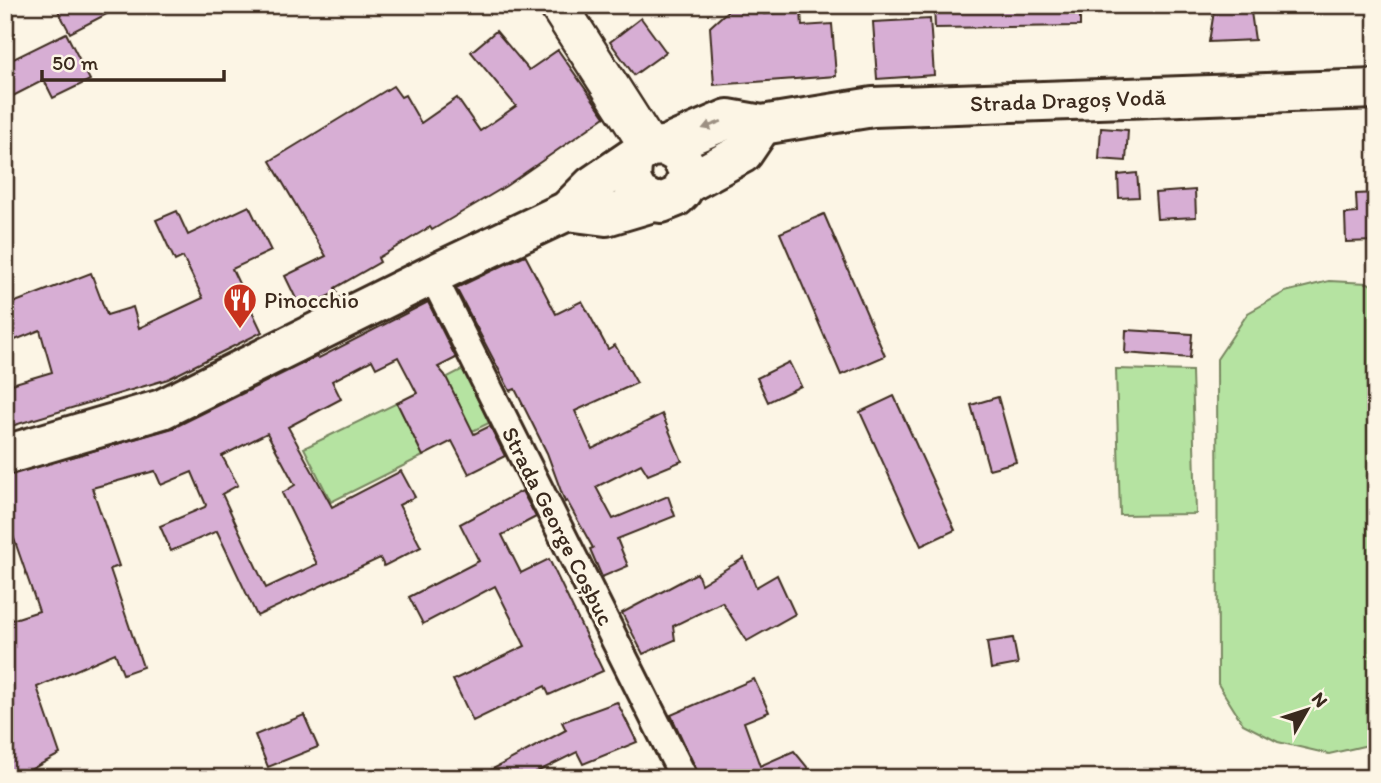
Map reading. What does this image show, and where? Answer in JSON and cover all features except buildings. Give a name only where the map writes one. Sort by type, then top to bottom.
[{"type":"main road","points":[[558,5],[650,150]]},
{"type":"main road","name":"Strada Dragoș Vodă","points":[[5,455],[162,409],[567,211],[592,186],[650,150],[728,119],[762,125],[873,107],[1376,89]]},
{"type":"main road","points":[[685,184],[743,153],[762,125]]},
{"type":"main road","points":[[650,150],[679,154],[688,176],[685,184],[676,197],[661,203],[653,202],[638,194],[631,180],[632,164],[650,150]]},
{"type":"main road","points":[[567,211],[606,216],[653,202]]},
{"type":"street","name":"Strada George Coșbuc","points":[[432,275],[684,778]]},
{"type":"green space","points":[[1329,281],[1368,283],[1376,288],[1376,740],[1368,745],[1329,754],[1278,742],[1243,724],[1218,684],[1217,359],[1248,313],[1285,292]]},
{"type":"green space","points":[[463,369],[489,423],[464,435],[438,382]]},
{"type":"green space","points":[[1116,369],[1192,371],[1196,514],[1120,515]]},
{"type":"green space","points":[[397,403],[423,456],[331,502],[304,448]]},
{"type":"place","name":"Pinocchio","points":[[240,330]]}]
